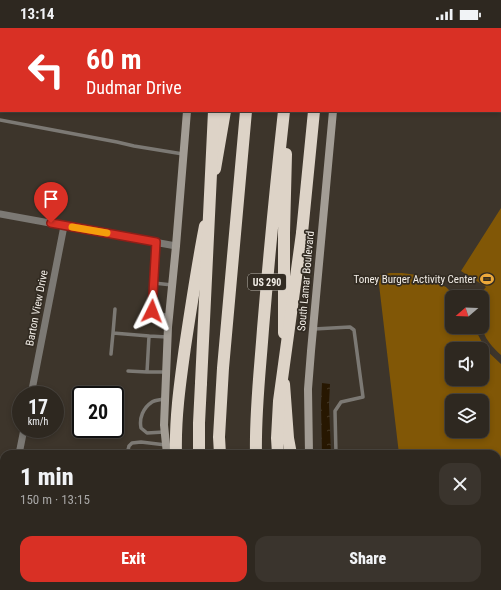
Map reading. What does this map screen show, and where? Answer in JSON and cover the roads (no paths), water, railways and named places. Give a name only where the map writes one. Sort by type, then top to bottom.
[{"type":"highway","points":[[199,450],[214,112]]},
{"type":"highway","points":[[176,450],[179,392],[196,273],[225,112]]},
{"type":"highway","name":"US 290","points":[[220,450],[219,437],[223,368],[246,112]]},
{"type":"highway","points":[[285,112],[284,385],[290,450]]},
{"type":"highway","name":"US 290","points":[[256,450],[258,403],[270,253],[285,112]]},
{"type":"highway","points":[[278,450],[279,401],[302,233],[314,112]]},
{"type":"main road","points":[[167,450],[164,425],[169,316],[187,112]]},
{"type":"main road","name":"South Lamar Boulevard","points":[[309,450],[308,389],[333,112]]},
{"type":"street","points":[[0,214],[176,246]]},
{"type":"street","name":"Barton View Drive","points":[[33,386],[64,226]]},
{"type":"street","points":[[20,450],[22,438]]},
{"type":"lane","points":[[0,120],[184,155]]},
{"type":"lane","points":[[156,242],[152,311],[169,316]]},
{"type":"lane","points":[[154,282],[172,285]]},
{"type":"lane","points":[[111,354],[115,309]]},
{"type":"lane","points":[[313,329],[350,328],[354,330],[363,397],[341,402],[335,411],[336,450]]},
{"type":"lane","points":[[113,333],[168,337]]},
{"type":"lane","points":[[147,372],[149,336]]},
{"type":"lane","points":[[128,371],[166,372]]},
{"type":"lane","points":[[165,399],[153,401],[144,409],[140,423],[141,428],[147,433],[165,432]]},
{"type":"lane","points":[[128,450],[132,443],[141,442],[166,445]]},
{"type":"water","points":[[322,383],[330,384],[329,404],[331,450],[322,450]]},
{"type":"place","name":"Toney Burger Activity Center","points":[[487,279]]}]
